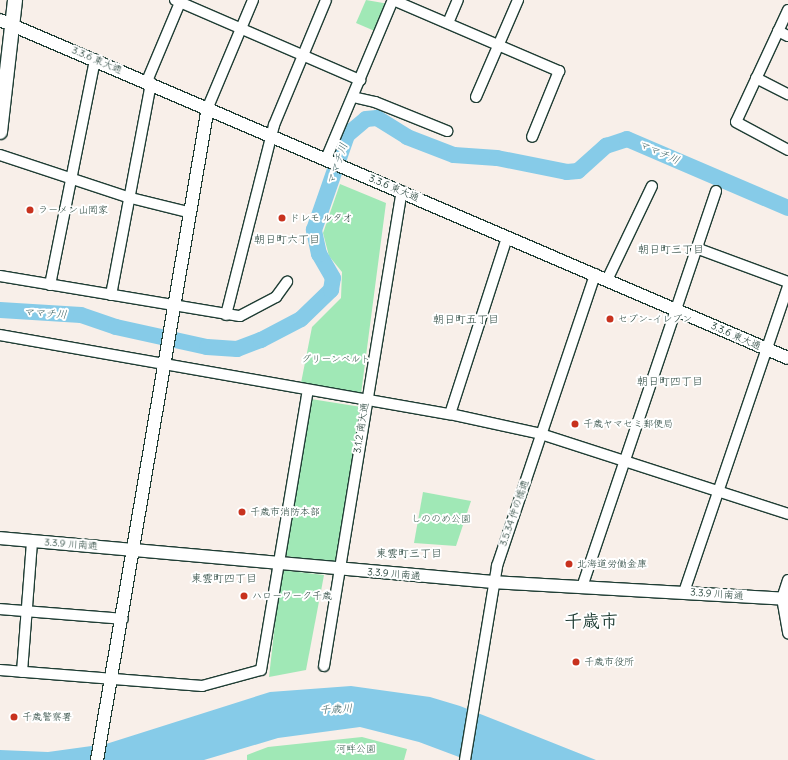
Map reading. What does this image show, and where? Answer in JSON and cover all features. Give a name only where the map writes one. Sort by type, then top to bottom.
[{"type":"main road","points":[[0,132],[14,25],[15,0]]},
{"type":"street","points":[[97,760],[104,732],[113,680],[166,366],[188,212],[208,107],[253,0]]},
{"type":"street","points":[[226,315],[272,135],[302,55],[326,0]]},
{"type":"street","points":[[330,161],[352,97],[393,0],[559,71],[532,137]]},
{"type":"street","points":[[448,24],[458,0]]},
{"type":"street","points":[[476,97],[518,0]]},
{"type":"street","points":[[111,295],[127,197],[149,82],[179,1],[360,80]]},
{"type":"street","points":[[788,10],[736,122],[788,150]]},
{"type":"street","name":"3.3.6 東大通","points":[[0,20],[208,107],[350,170],[402,191],[788,358]]},
{"type":"street","points":[[778,31],[788,36]]},
{"type":"street","points":[[50,284],[69,178],[95,59]]},
{"type":"street","points":[[756,78],[788,94]]},
{"type":"street","points":[[352,97],[375,102],[447,131]]},
{"type":"street","points":[[0,155],[127,197],[188,212]]},
{"type":"street","points":[[607,280],[652,186]]},
{"type":"street","name":"3.1.2 南大通","points":[[324,666],[338,569],[402,191]]},
{"type":"street","points":[[582,586],[623,460],[716,191]]},
{"type":"street","points":[[450,414],[507,237]]},
{"type":"street","points":[[696,248],[788,282]]},
{"type":"street","name":"3.5.34 仲の橋通","points":[[465,760],[477,673],[493,582],[595,274]]},
{"type":"street","points":[[0,276],[226,315],[240,316],[259,308],[276,297],[287,282]]},
{"type":"street","points":[[684,592],[788,286]]},
{"type":"street","points":[[0,335],[166,366],[450,414],[541,434],[788,514]]},
{"type":"street","points":[[0,670],[202,686],[261,670],[277,563],[308,390]]},
{"type":"street","name":"3.3.9 川南通","points":[[0,538],[493,582],[785,599]]},
{"type":"street","points":[[22,672],[32,541]]},
{"type":"street","points":[[788,580],[785,599],[788,634]]},
{"type":"street","points":[[0,608],[27,612],[123,619]]},
{"type":"green space","points":[[366,0],[389,4],[377,32],[356,23]]},
{"type":"green space","name":"グリーンベルト","points":[[340,184],[386,203],[361,394],[301,383],[312,327],[341,298],[342,272],[329,256],[323,233]]},
{"type":"green space","points":[[311,399],[361,407],[336,564],[286,556]]},
{"type":"green space","name":"しののめ公園","points":[[423,492],[471,501],[456,546],[414,543]]},
{"type":"green space","points":[[281,570],[324,575],[306,670],[269,677]]},
{"type":"green space","name":"河畔公園","points":[[362,737],[407,749],[404,760],[247,760],[247,755],[268,747]]},
{"type":"water","name":"千歳川","points":[[351,686],[430,697],[460,706],[596,760],[467,760],[419,742],[360,727],[278,738],[204,760],[0,760],[0,750],[48,752],[106,744],[270,692]]},
{"type":"waterway","name":"ママチ川","points":[[0,310],[81,315],[116,327],[207,347],[237,349],[261,340],[301,319],[331,290],[333,278],[319,254],[314,230],[347,135],[366,119],[377,118],[407,137],[454,155],[497,158],[567,172],[578,171],[606,146],[627,139],[788,208]]},
{"type":"place","name":"ラーメン山岡家","points":[[30,210]]},
{"type":"place","name":"ドレモ ルタオ","points":[[282,218]]},
{"type":"place","name":"セブン-イレブン","points":[[610,319]]},
{"type":"place","name":"千歳ヤマセミ郵便局","points":[[575,424]]},
{"type":"place","name":"千歳市消防本部","points":[[242,512]]},
{"type":"place","name":"北海道労働金庫","points":[[569,564]]},
{"type":"place","name":"ハローワーク千歳","points":[[244,596]]},
{"type":"place","name":"千歳市役所","points":[[576,662]]},
{"type":"place","name":"千歳警察署","points":[[14,717]]},
{"type":"district","name":"朝日町六丁目","points":[[287,239]]},
{"type":"district","name":"朝日町三丁目","points":[[671,249]]},
{"type":"district","name":"朝日町五丁目","points":[[466,319]]},
{"type":"district","name":"朝日町四丁目","points":[[670,381]]},
{"type":"district","name":"東雲町三丁目","points":[[409,553]]},
{"type":"district","name":"東雲町四丁目","points":[[224,578]]},
{"type":"district","name":"千歳市","points":[[591,621]]}]
